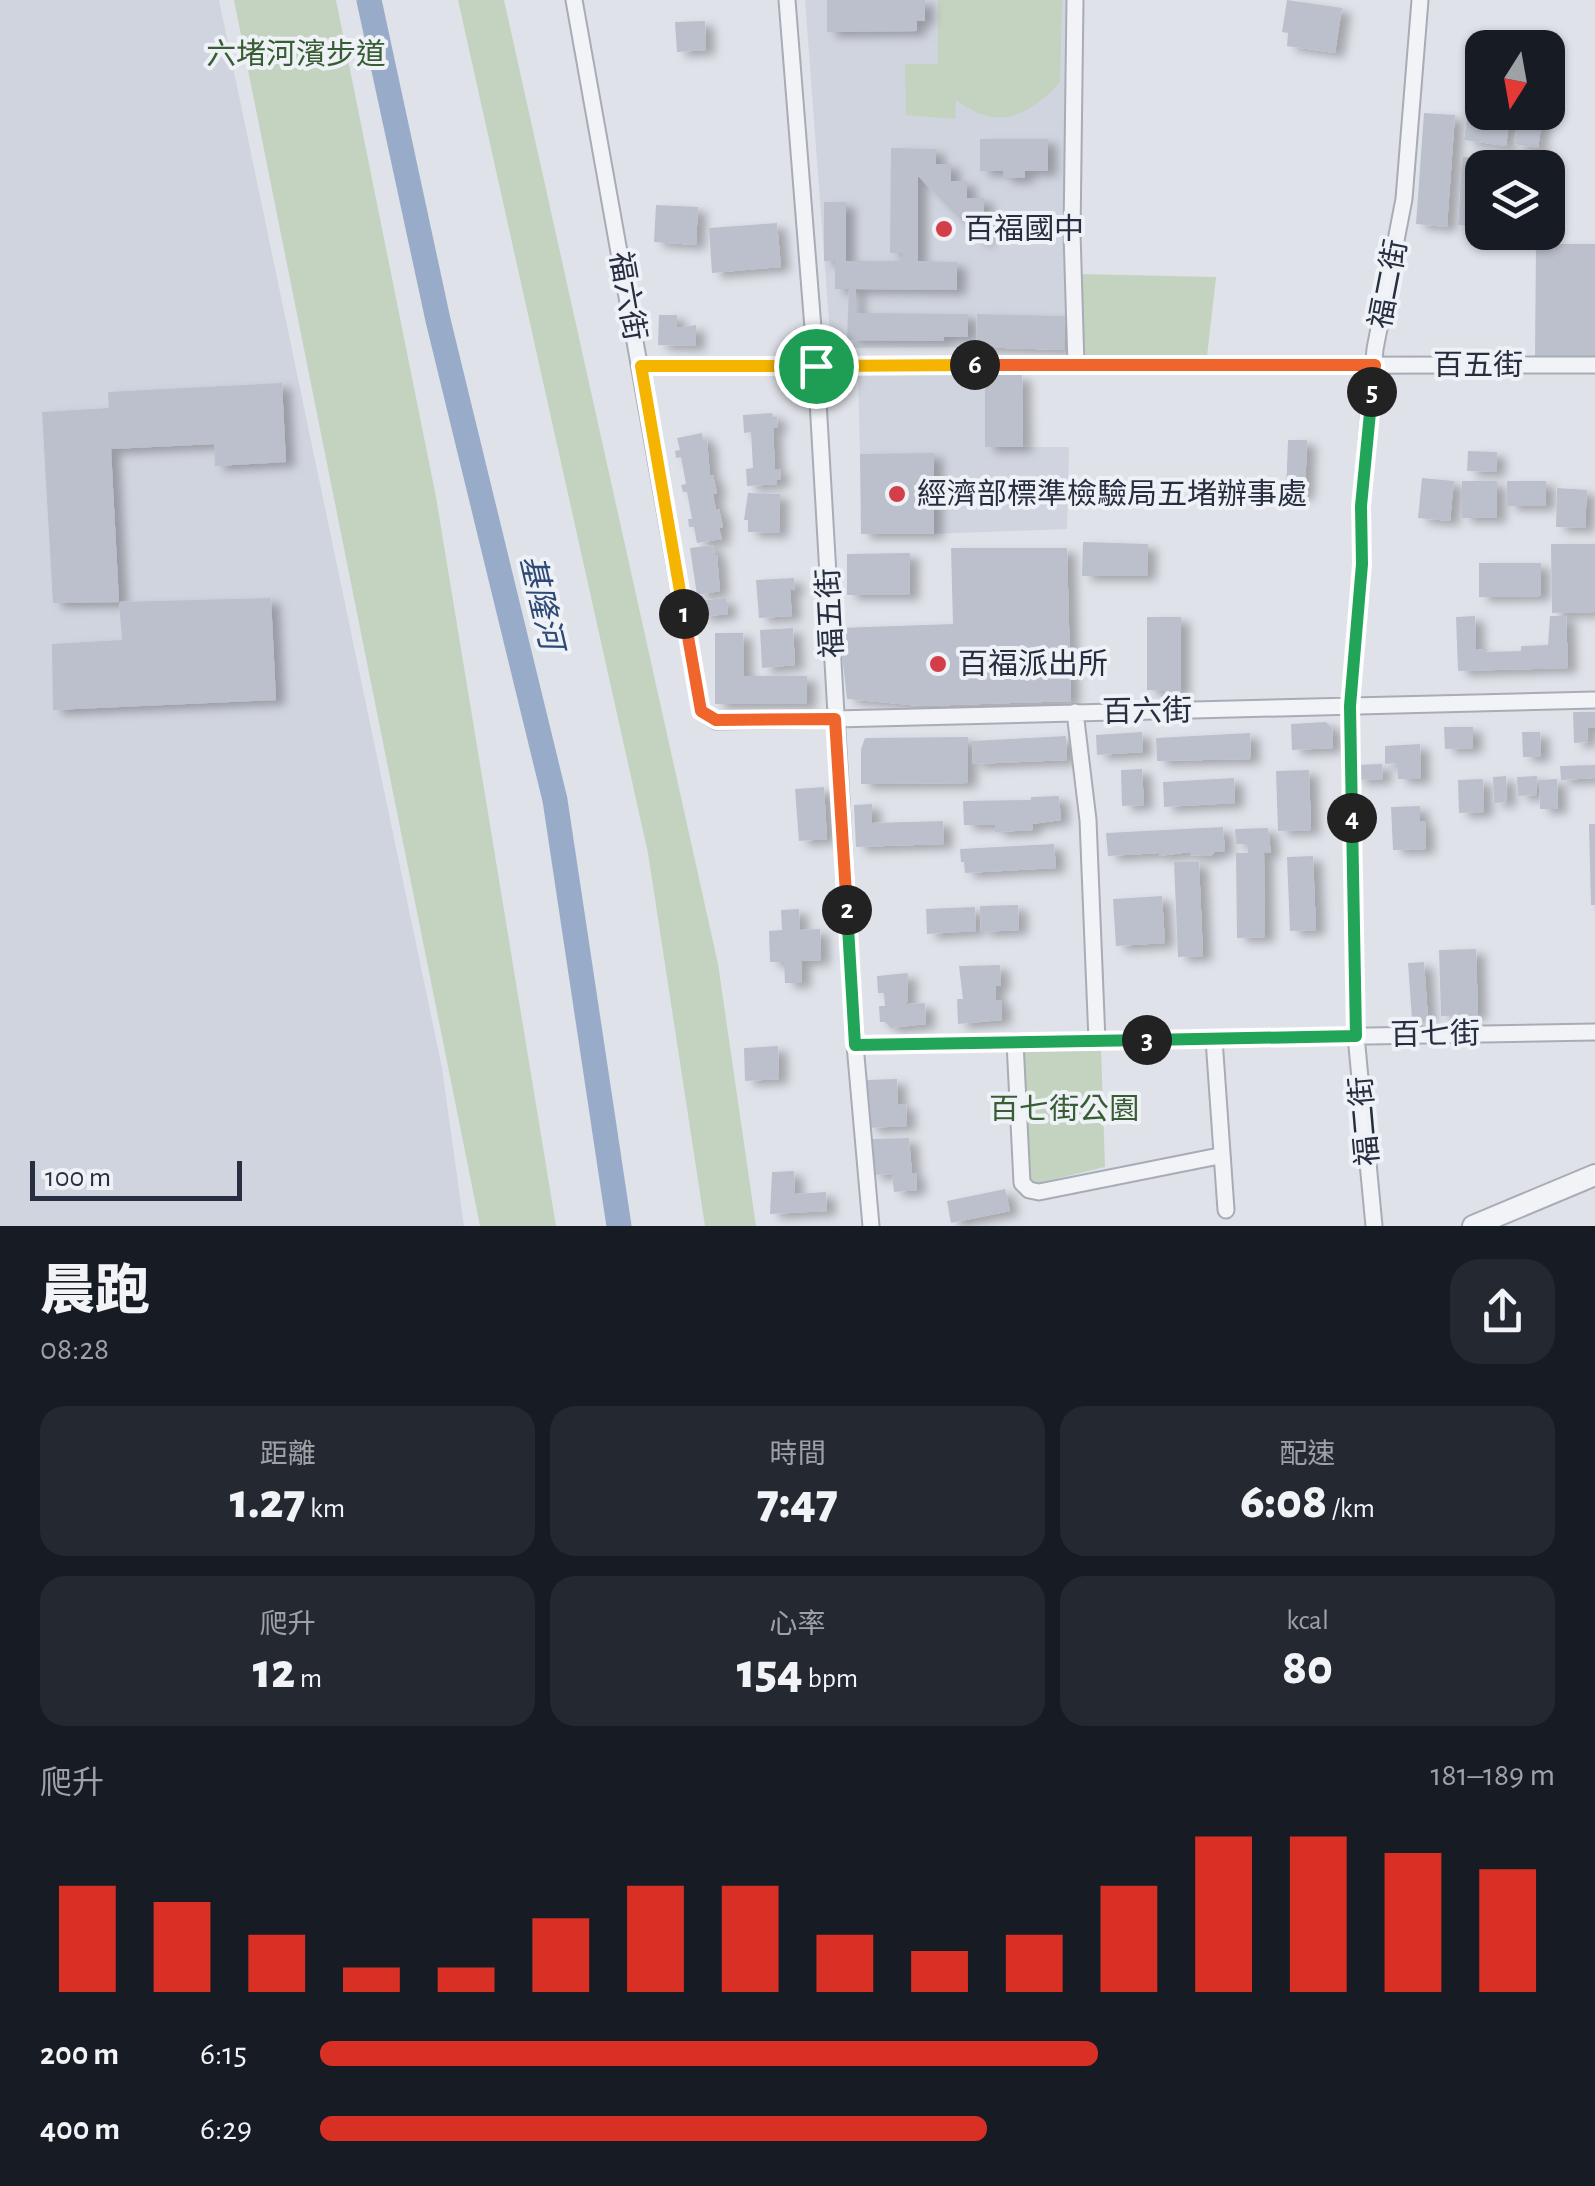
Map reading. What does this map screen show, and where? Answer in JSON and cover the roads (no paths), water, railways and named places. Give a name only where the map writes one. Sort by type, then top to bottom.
[{"type":"street","name":"福六街","points":[[574,0],[701,711]]},
{"type":"street","name":"福五街","points":[[787,0],[816,366],[855,1045],[871,1226]]},
{"type":"street","points":[[1074,0],[1072,233],[1076,365]]},
{"type":"street","name":"福二街","points":[[1374,1226],[1356,1036],[1350,706],[1375,349],[1404,199],[1420,0]]},
{"type":"street","name":"百五街","points":[[641,366],[1595,365]]},
{"type":"street","name":"百六街","points":[[701,711],[716,720],[835,719],[1595,700]]},
{"type":"street","points":[[1076,712],[1088,820],[1097,1041]]},
{"type":"street","name":"百七街","points":[[855,1045],[1595,1032]]},
{"type":"street","points":[[1214,1038],[1219,1156],[1226,1210]]},
{"type":"street","points":[[1016,1042],[1022,1183],[1029,1190],[1039,1192],[1219,1156]]},
{"type":"street","points":[[1473,1226],[1595,1174]]},
{"type":"street","points":[[1504,1226],[1595,1188]]},
{"type":"waterway","name":"基隆河","points":[[369,0],[438,320],[555,800],[619,1226]]},
{"type":"place","name":"百福國中","points":[[944,229]]},
{"type":"place","name":"經濟部標準檢驗局五堵辦事處","points":[[897,494]]},
{"type":"place","name":"百福派出所","points":[[938,664]]},
{"type":"park label","name":"六堵河濱步道","points":[[296,54]]},
{"type":"park label","name":"百七街公園","points":[[1064,1109]]}]
